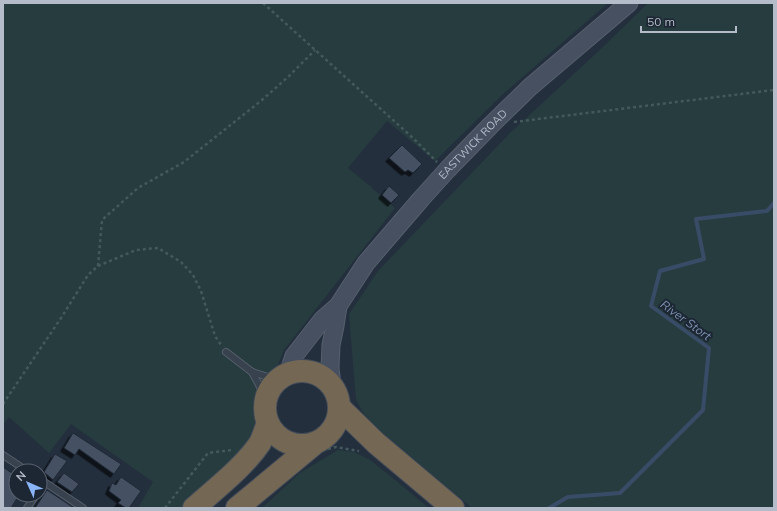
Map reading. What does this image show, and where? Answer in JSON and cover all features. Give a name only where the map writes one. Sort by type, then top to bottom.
[{"type":"highway","points":[[237,508],[324,442],[338,421],[340,408],[338,396],[332,385],[323,377],[312,372],[300,371],[284,376],[270,390],[266,398],[265,411],[268,423],[282,440],[291,444],[302,446],[324,442],[367,447]]},
{"type":"highway","points":[[340,408],[367,447],[453,508]]},
{"type":"highway","points":[[194,508],[249,457],[261,442],[268,423]]},
{"type":"street","name":"EASTWICK ROAD","points":[[284,376],[294,356],[322,320],[338,306],[366,263],[420,198],[530,87],[629,3]]},
{"type":"street","name":"EASTWICK ROAD","points":[[332,385],[330,368],[331,345],[338,306]]},
{"type":"lane","points":[[226,352],[252,372],[268,377],[284,376]]},
{"type":"lane","points":[[252,372],[266,398]]},
{"type":"lane","points":[[3,455],[15,463]]},
{"type":"lane","points":[[48,485],[83,508]]},
{"type":"path","points":[[263,3],[413,138],[435,161],[448,169]]},
{"type":"path","points":[[98,266],[102,220],[138,188],[184,162],[256,105],[289,76],[315,50]]},
{"type":"path","points":[[491,125],[774,90]]},
{"type":"path","points":[[3,404],[88,275],[98,266],[136,250],[158,248],[181,262],[193,275],[201,291],[215,336],[226,352]]},
{"type":"path","points":[[324,442],[336,447],[367,447]]},
{"type":"path","points":[[165,508],[208,452],[235,450]]},
{"type":"green space","points":[[3,3],[608,3],[503,94],[435,161],[387,121],[348,168],[370,186],[372,185],[371,187],[395,208],[284,350],[261,406],[256,435],[184,508],[138,508],[153,482],[71,424],[49,453],[9,417],[3,425]]},
{"type":"green space","points":[[648,3],[774,3],[774,508],[472,508],[382,432],[364,414],[356,400],[349,314],[378,271],[510,133]]},
{"type":"green space","points":[[338,450],[354,452],[370,460],[429,508],[262,508],[300,473]]},
{"type":"building","points":[[402,145],[422,164],[413,173],[408,170],[405,172],[389,158]]},
{"type":"building","points":[[389,186],[399,195],[391,203],[382,195]]},
{"type":"building","points":[[73,433],[121,464],[114,474],[79,449],[75,455],[64,448]]},
{"type":"building","points":[[55,454],[67,461],[53,480],[48,476],[48,465]]},
{"type":"building","points":[[3,467],[8,470],[8,503],[14,503],[11,508],[3,508]]},
{"type":"building","points":[[64,473],[79,484],[72,492],[57,482]]},
{"type":"building","points":[[121,477],[141,491],[129,508],[126,508],[118,503],[121,500],[109,491],[112,483],[116,485]]},
{"type":"building","points":[[48,491],[74,508],[35,508],[38,503],[48,503]]},
{"type":"waterway","name":"River Stort","points":[[549,508],[568,497],[620,493],[703,410],[709,348],[651,306],[660,271],[704,259],[696,219],[767,211],[774,203]]}]
